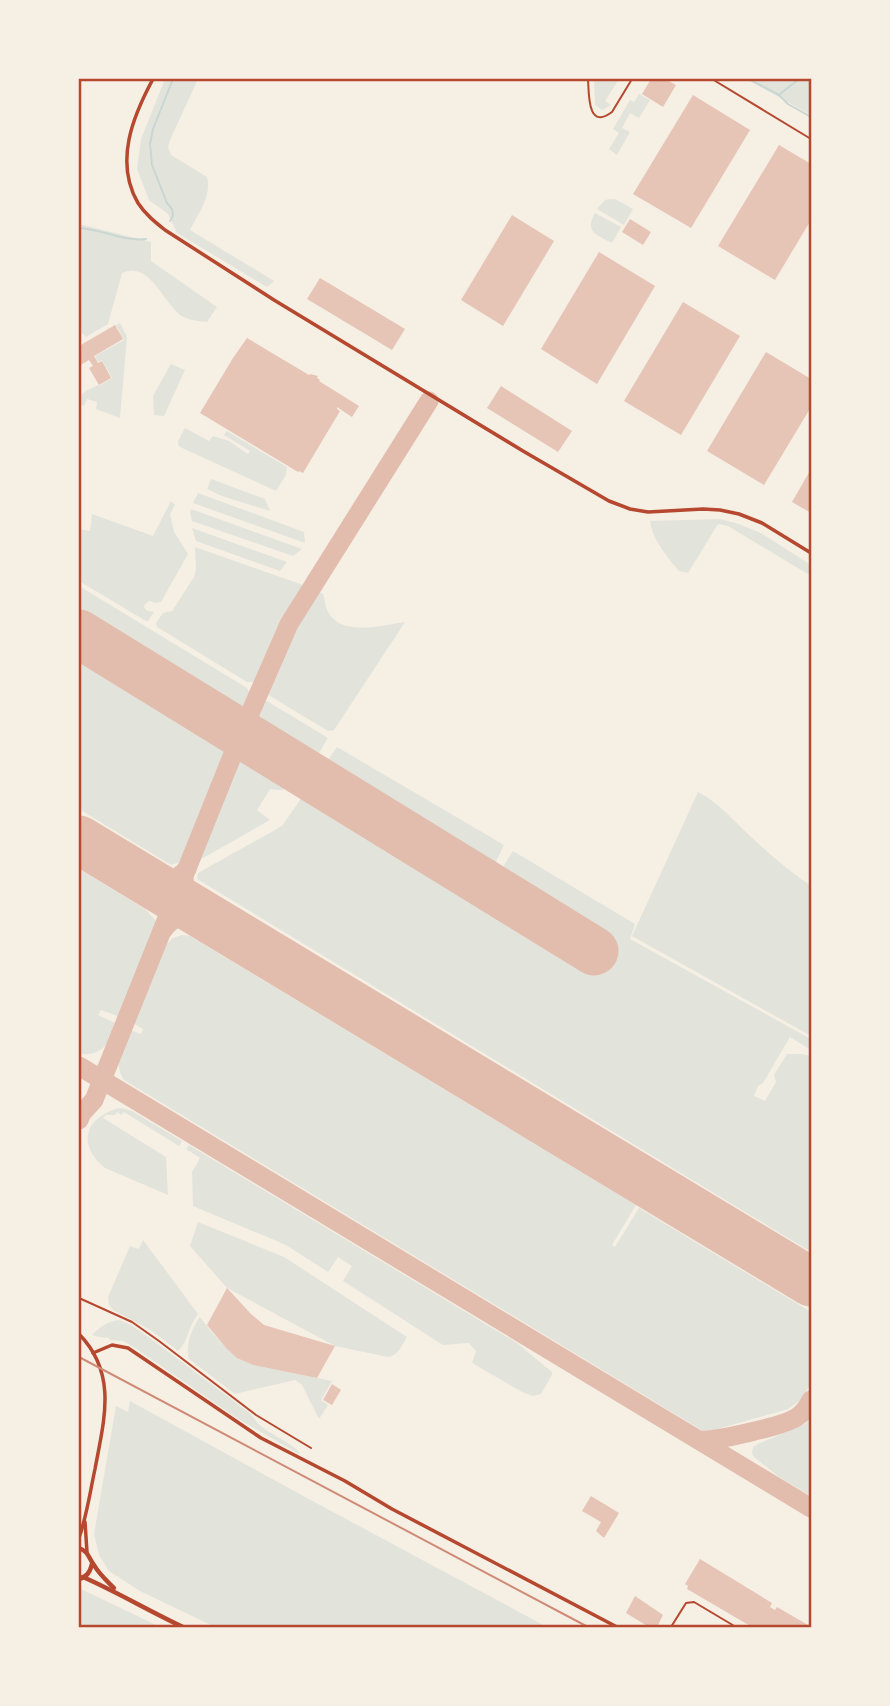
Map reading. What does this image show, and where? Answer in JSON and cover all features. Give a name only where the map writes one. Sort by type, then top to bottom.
[{"type":"main road","points":[[79,1548],[87,1552],[92,1563],[116,1592]]},
{"type":"main road","points":[[92,1563],[90,1570],[81,1578],[116,1592],[183,1627]]},
{"type":"street","points":[[153,79],[130,131],[127,156],[129,179],[138,202],[165,230],[264,293],[609,501],[648,512],[703,509],[739,514],[762,523],[811,553]]},
{"type":"street","points":[[79,1334],[100,1367],[106,1393],[104,1419],[85,1520],[79,1538]]},
{"type":"street","points":[[93,1353],[112,1345],[128,1348],[238,1424],[345,1481],[391,1509],[617,1627]]},
{"type":"street","points":[[85,1520],[87,1552]]},
{"type":"lane","points":[[588,79],[591,109],[594,114],[603,117],[612,112],[632,79]]},
{"type":"lane","points":[[712,79],[811,139]]},
{"type":"lane","points":[[79,1298],[132,1322],[256,1415],[312,1448]]},
{"type":"lane","points":[[671,1627],[686,1602],[694,1602],[736,1627]]},
{"type":"shaded area","points":[[165,79],[198,79],[168,147],[171,155],[207,177],[206,198],[190,230],[274,281],[267,287],[177,233],[168,214],[149,200],[137,169],[141,139]]},
{"type":"shaded area","points":[[594,79],[619,79],[605,101],[611,105],[602,110],[595,105]]},
{"type":"shaded area","points":[[746,79],[811,79],[811,115]]},
{"type":"shaded area","points":[[639,94],[650,100],[639,118],[630,113],[622,128],[630,132],[617,155],[609,149],[619,133],[613,129],[630,100],[634,102]]},
{"type":"shaded area","points":[[615,199],[633,209],[624,225],[597,209],[605,200]]},
{"type":"shaded area","points":[[595,213],[621,227],[612,243],[592,229]]},
{"type":"shaded area","points":[[79,224],[151,242],[151,261],[217,307],[207,322],[180,315],[147,277],[132,271],[122,273],[108,324],[86,337],[79,330]]},
{"type":"shaded area","points":[[120,323],[127,337],[120,418],[96,409],[97,402],[87,399],[84,406],[80,404],[85,392],[112,378],[102,360],[98,362],[95,356],[124,340],[116,325]]},
{"type":"shaded area","points":[[171,364],[185,370],[164,416],[154,415],[153,396]]},
{"type":"shaded area","points":[[185,428],[209,441],[213,436],[229,441],[248,454],[250,451],[224,435],[227,431],[287,467],[286,475],[276,491],[180,447],[178,441]]},
{"type":"shaded area","points":[[211,479],[265,499],[270,511],[207,489]]},
{"type":"shaded area","points":[[198,493],[304,532],[305,543],[193,503]]},
{"type":"shaded area","points":[[171,501],[175,505],[170,514],[174,532],[188,554],[161,602],[149,601],[145,604],[146,610],[154,612],[146,621],[79,581],[79,529],[90,531],[92,514],[153,536]]},
{"type":"shaded area","points":[[191,509],[302,549],[293,556],[192,521]]},
{"type":"shaded area","points":[[720,519],[761,533],[811,565],[811,576],[728,526],[718,524],[688,573],[679,571],[657,541],[650,521]]},
{"type":"shaded area","points":[[192,528],[287,562],[280,571],[196,541]]},
{"type":"shaded area","points":[[195,547],[306,586],[257,682],[247,682],[157,627],[156,623],[163,613],[172,611],[194,577]]},
{"type":"shaded area","points":[[79,586],[247,688],[252,697],[184,861],[171,865],[79,809]]},
{"type":"shaded area","points":[[315,589],[323,594],[327,610],[333,619],[342,624],[362,628],[405,622],[334,730],[328,731],[270,696],[266,687],[288,637]]},
{"type":"shaded area","points":[[267,701],[328,738],[298,782],[281,790],[270,789],[257,810],[270,820],[196,862],[261,702]]},
{"type":"shaded area","points":[[337,747],[504,845],[484,886],[490,888],[513,851],[635,924],[630,939],[811,1039],[811,1050],[790,1037],[754,1096],[765,1101],[776,1082],[774,1075],[787,1054],[811,1056],[811,1252],[197,879],[198,873],[282,826]]},
{"type":"shaded area","points":[[698,792],[811,886],[811,1036],[632,936]]},
{"type":"shaded area","points":[[79,869],[145,909],[156,921],[154,933],[120,1017],[101,1010],[98,1015],[117,1024],[111,1037],[99,1051],[87,1054],[79,1054]]},
{"type":"shaded area","points":[[190,936],[636,1205],[612,1245],[615,1247],[639,1208],[811,1312],[811,1383],[802,1399],[788,1409],[703,1431],[124,1080],[119,1067],[122,1048],[130,1030],[141,1034],[143,1029],[133,1023],[164,946],[173,938]]},
{"type":"shaded area","points":[[122,1108],[132,1111],[182,1141],[179,1146],[124,1112],[103,1118],[166,1157],[168,1195],[105,1168],[90,1149],[88,1135],[94,1122],[108,1112]]},
{"type":"shaded area","points":[[189,1145],[517,1343],[552,1372],[541,1394],[533,1396],[524,1393],[472,1363],[476,1351],[469,1343],[443,1345],[343,1281],[352,1266],[338,1257],[328,1272],[286,1245],[193,1206],[192,1172],[200,1158],[186,1149]]},
{"type":"shaded area","points":[[198,1222],[284,1257],[407,1337],[402,1346],[388,1357],[335,1346],[227,1288],[190,1246]]},
{"type":"shaded area","points":[[143,1240],[198,1314],[178,1351],[152,1331],[113,1310],[109,1305],[108,1297],[130,1246],[139,1249]]},
{"type":"shaded area","points":[[200,1317],[211,1332],[237,1357],[253,1365],[332,1381],[321,1400],[328,1405],[319,1419],[302,1385],[295,1380],[235,1394],[189,1359],[190,1337]]},
{"type":"shaded area","points":[[119,1320],[154,1341],[299,1454],[235,1417],[123,1341],[92,1335],[104,1325]]},
{"type":"shaded area","points":[[130,1401],[547,1627],[215,1627],[140,1591],[109,1571],[99,1555],[94,1534],[116,1406],[128,1412]]},
{"type":"shaded area","points":[[811,1415],[811,1496],[779,1477],[752,1453],[753,1447],[805,1424]]},
{"type":"shaded area","points":[[79,1588],[160,1627],[79,1627]]},
{"type":"building","points":[[651,79],[665,79],[676,85],[663,107],[642,94]]},
{"type":"building","points":[[693,95],[750,130],[691,228],[633,194]]},
{"type":"building","points":[[779,145],[811,164],[811,220],[775,280],[718,246]]},
{"type":"building","points":[[512,215],[554,241],[503,326],[461,300]]},
{"type":"building","points":[[630,219],[651,232],[643,245],[622,232]]},
{"type":"building","points":[[599,252],[655,286],[597,384],[541,349]]},
{"type":"building","points":[[320,278],[405,329],[392,350],[307,299]]},
{"type":"building","points":[[683,302],[740,336],[681,435],[624,401]]},
{"type":"building","points":[[115,325],[123,339],[94,356],[98,363],[102,361],[111,378],[99,385],[89,368],[93,366],[89,360],[79,366],[79,346]]},
{"type":"building","points":[[247,338],[309,375],[318,376],[319,381],[359,406],[352,417],[337,407],[340,411],[303,473],[200,413]]},
{"type":"building","points":[[766,352],[811,379],[811,407],[764,485],[707,451]]},
{"type":"building","points":[[501,386],[572,431],[558,452],[487,408]]},
{"type":"building","points":[[811,469],[811,513],[792,502]]},
{"type":"building","points":[[227,1288],[264,1325],[335,1346],[317,1378],[253,1365],[237,1358],[226,1348],[207,1325]]},
{"type":"building","points":[[332,1384],[341,1390],[332,1405],[323,1400]]},
{"type":"building","points":[[591,1496],[619,1513],[604,1538],[596,1531],[601,1522],[582,1511]]},
{"type":"building","points":[[700,1559],[772,1603],[770,1607],[775,1610],[777,1607],[808,1625],[807,1627],[752,1627],[687,1589],[685,1584]]},
{"type":"building","points":[[635,1596],[663,1615],[657,1627],[649,1627],[626,1613]]},
{"type":"waterway","points":[[170,221],[173,216],[172,209],[152,165],[150,144],[153,129],[173,79]]},
{"type":"waterway","points":[[749,79],[811,117]]},
{"type":"waterway","points":[[780,94],[799,79]]},
{"type":"waterway","points":[[79,228],[129,239],[146,239]]},
{"type":"taxiway","points":[[79,1120],[94,1100],[241,734],[289,624],[429,401]]},
{"type":"taxiway","points":[[143,879],[167,881],[187,869]]},
{"type":"taxiway","points":[[163,930],[172,921],[183,916],[207,918],[190,901],[184,878]]},
{"type":"taxiway","points":[[79,1066],[811,1508]]},
{"type":"taxiway","points":[[699,1440],[733,1436],[790,1421],[801,1414],[811,1400]]},
{"type":"runway","points":[[79,634],[594,951]]},
{"type":"runway","points":[[79,840],[811,1282]]},
{"type":"railway","points":[[79,1357],[588,1627]]}]
